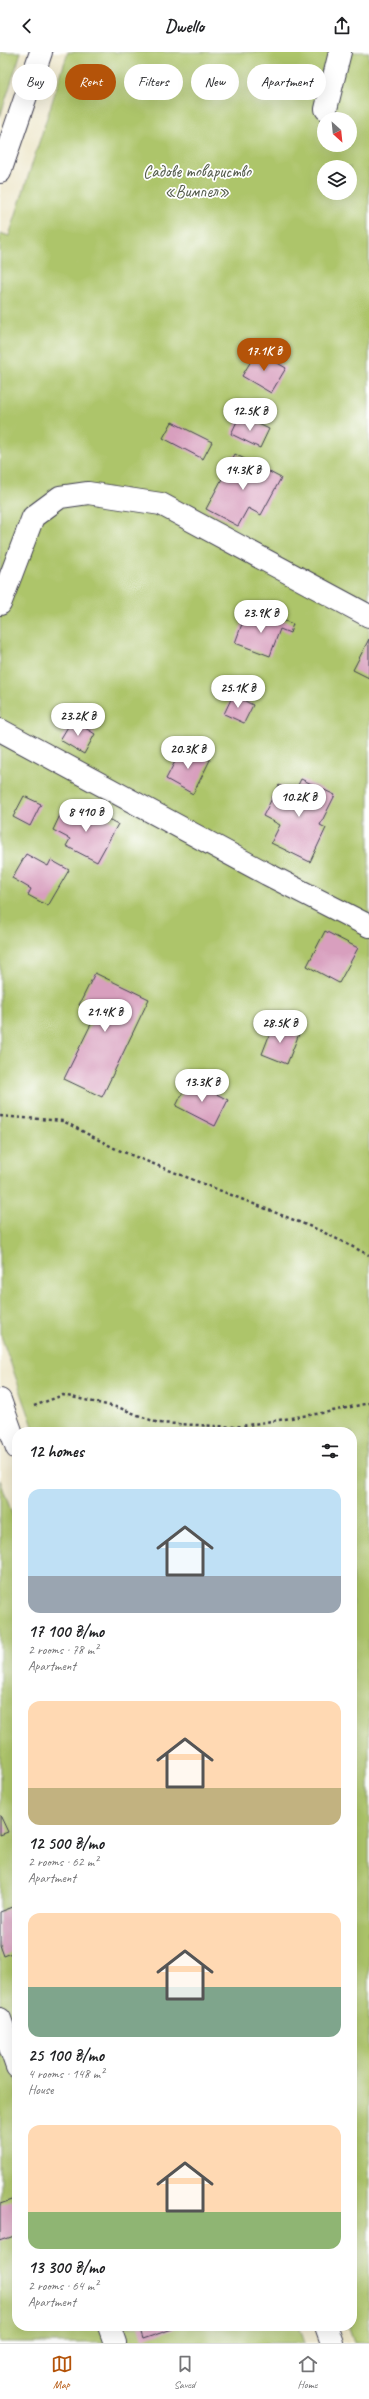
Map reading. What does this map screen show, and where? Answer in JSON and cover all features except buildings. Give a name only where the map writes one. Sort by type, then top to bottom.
[{"type":"street","points":[[0,172],[41,52]]},
{"type":"street","points":[[326,109],[340,52]]},
{"type":"street","points":[[0,604],[33,517],[60,497],[88,493],[161,504],[369,616]]},
{"type":"street","points":[[0,730],[267,874],[369,926]]},
{"type":"street","points":[[3,1408],[12,1434]]},
{"type":"street","points":[[0,2019],[12,2053]]},
{"type":"street","points":[[111,2331],[115,2343]]},
{"type":"street","points":[[328,2331],[332,2343]]},
{"type":"path","points":[[0,1116],[63,1121],[116,1149],[319,1230],[369,1255]]},
{"type":"path","points":[[3,1408],[63,1395],[120,1408],[158,1423],[235,1427],[328,1412],[369,1403]]},
{"type":"green space","points":[[0,52],[21,52],[17,64],[12,64],[12,80],[0,117]]},
{"type":"green space","name":"Садове товариство «Вимпел»","points":[[68,52],[369,52],[369,2343],[354,2343],[350,2331],[357,2331],[357,1427],[33,1427],[0,1333],[0,233],[9,236],[53,100],[57,100],[57,86]]},
{"type":"green space","points":[[0,1480],[12,1514],[12,2331],[301,2331],[305,2343],[0,2343]]}]
